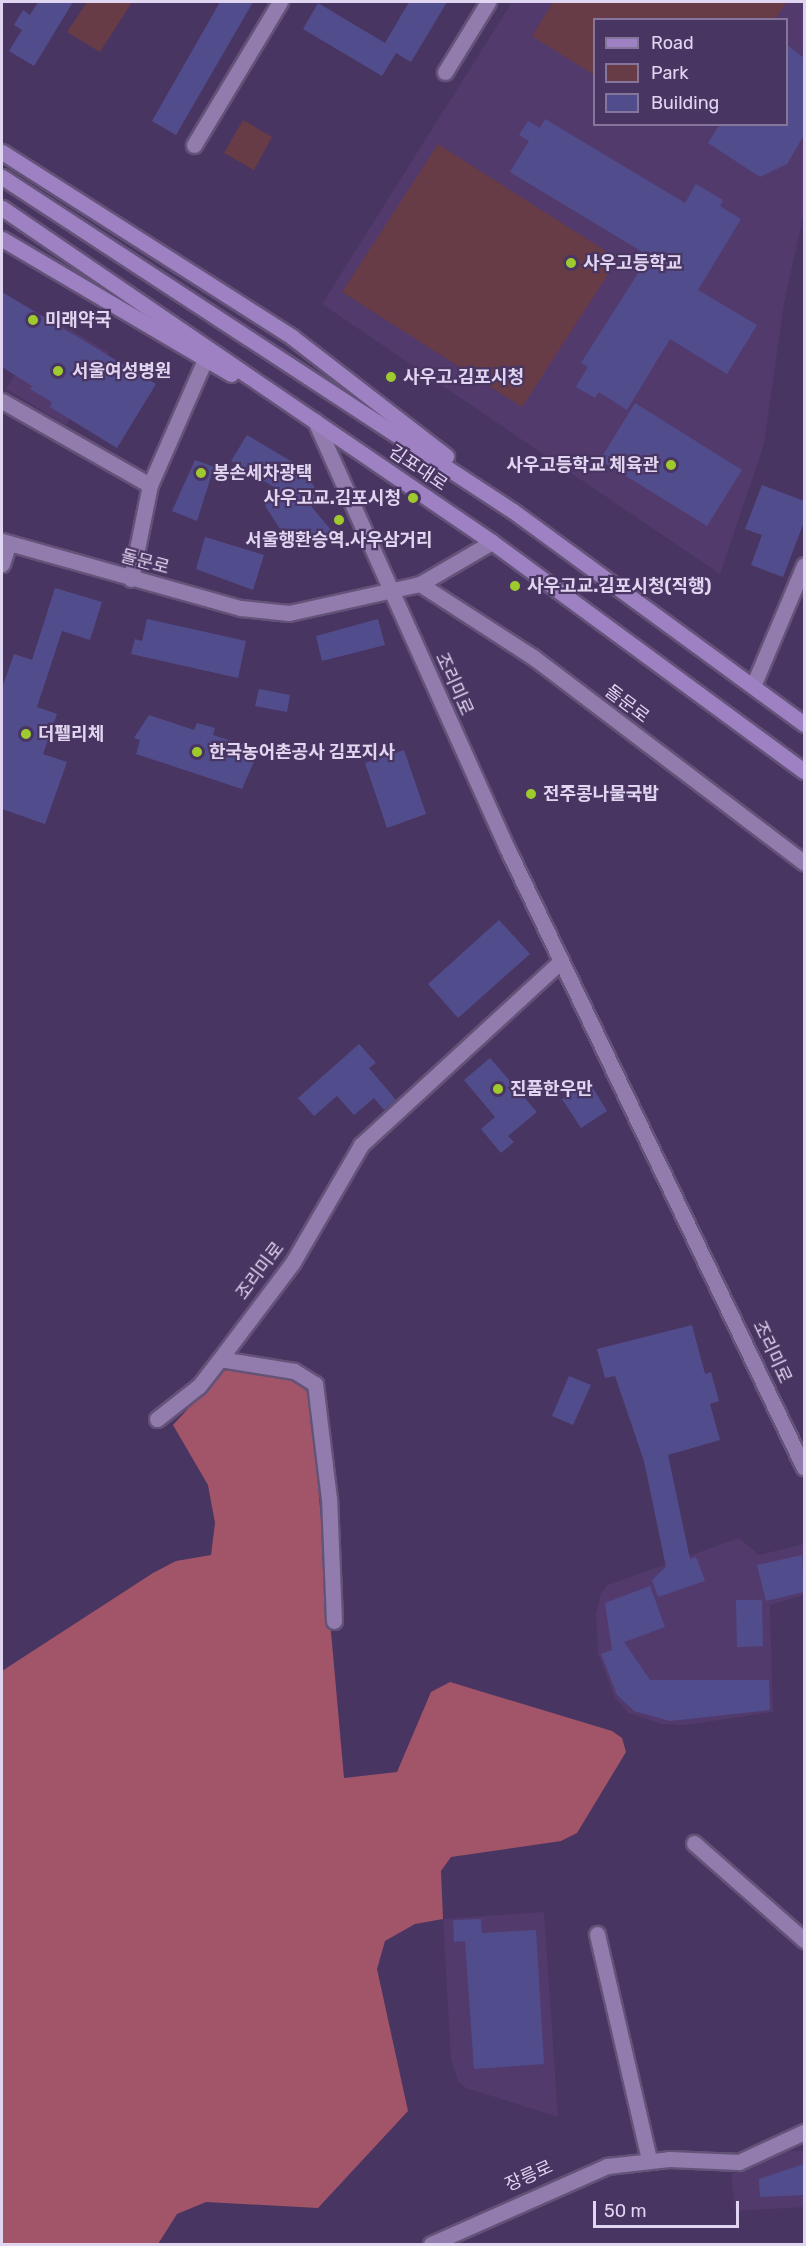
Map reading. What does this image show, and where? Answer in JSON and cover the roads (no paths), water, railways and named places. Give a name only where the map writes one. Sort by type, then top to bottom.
[{"type":"main road","points":[[2,152],[292,337],[513,511]]},
{"type":"main road","name":"김포대로","points":[[2,177],[513,511],[804,724]]},
{"type":"main road","name":"김포대로","points":[[2,208],[492,542],[804,771]]},
{"type":"main road","points":[[2,238],[205,360],[298,410]]},
{"type":"street","points":[[194,145],[280,2]]},
{"type":"street","points":[[445,72],[488,2]]},
{"type":"street","points":[[130,579],[150,485],[205,360]]},
{"type":"street","points":[[2,401],[150,485]]},
{"type":"street","name":"조리미로","points":[[315,421],[561,961],[804,1468]]},
{"type":"street","points":[[2,564],[5,542]]},
{"type":"street","name":"돌문로","points":[[5,542],[130,579],[263,612],[289,613],[393,593],[420,584],[492,542]]},
{"type":"street","points":[[753,686],[804,565]]},
{"type":"street","name":"돌문로","points":[[420,584],[533,657],[804,863]]},
{"type":"street","name":"조리미로","points":[[157,1419],[199,1386],[220,1359],[308,1239],[362,1145],[561,961]]},
{"type":"street","points":[[220,1359],[294,1371],[315,1384],[329,1499],[334,1621]]},
{"type":"street","points":[[694,1843],[804,1940]]},
{"type":"street","points":[[597,1934],[649,2159]]},
{"type":"street","name":"장릉로","points":[[430,2244],[584,2174],[649,2159],[739,2162],[804,2132]]},
{"type":"place","name":"사우고등학교","points":[[571,263]]},
{"type":"place","name":"미래약국","points":[[33,320]]},
{"type":"place","name":"서울여성병원","points":[[58,371]]},
{"type":"place","name":"사우고.김포시청","points":[[391,377]]},
{"type":"place","name":"사우고등학교 체육관","points":[[671,465]]},
{"type":"place","name":"봉손세차광택","points":[[201,473]]},
{"type":"place","name":"사우고교.김포시청","points":[[413,498]]},
{"type":"place","name":"서울행환승역.사우삼거리","points":[[339,520]]},
{"type":"place","name":"사우고교.김포시청(직행)","points":[[515,586]]},
{"type":"place","name":"더펠리체","points":[[26,734]]},
{"type":"place","name":"한국농어촌공사 김포지사","points":[[197,752]]},
{"type":"place","name":"전주콩나물국밥","points":[[531,794]]},
{"type":"place","name":"진품한우만","points":[[498,1089]]}]
